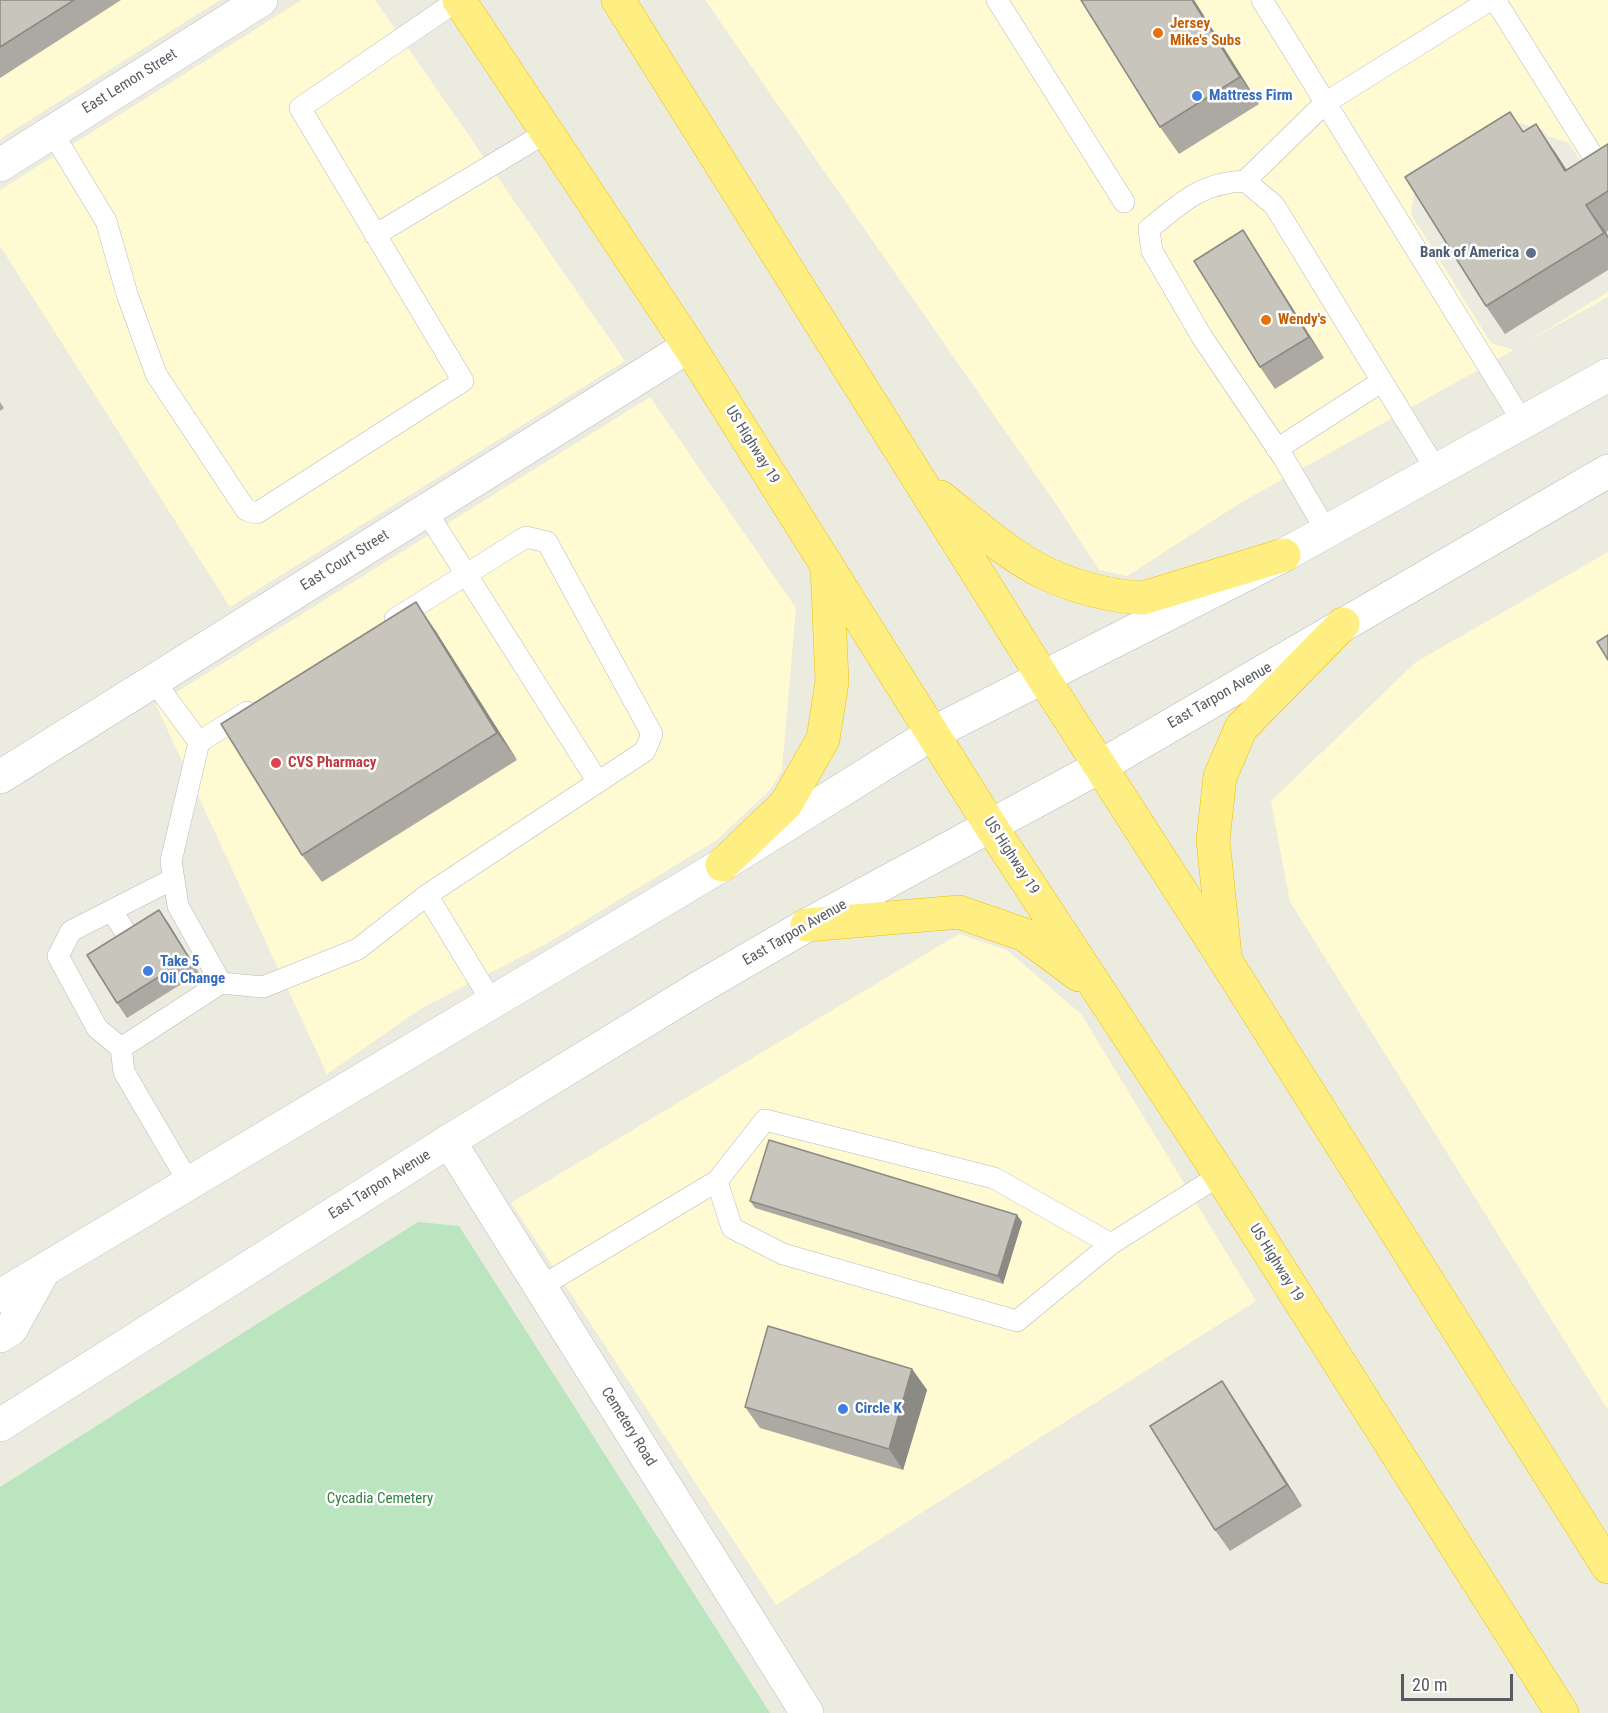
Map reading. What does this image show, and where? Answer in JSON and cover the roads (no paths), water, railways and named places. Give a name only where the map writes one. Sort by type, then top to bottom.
[{"type":"highway","name":"US Highway 19","points":[[459,0],[689,346],[990,825],[1220,1176],[1562,1713]]},
{"type":"highway","points":[[618,0],[925,486],[1099,767],[1225,960],[1608,1567]]},
{"type":"highway","points":[[925,486],[998,542],[1044,573],[1121,597],[1143,598],[1284,555]]},
{"type":"highway","points":[[722,865],[786,804],[824,739],[832,682],[827,563]]},
{"type":"highway","points":[[1225,960],[1213,840],[1220,777],[1241,728],[1343,624]]},
{"type":"highway","points":[[807,925],[959,912],[1025,935],[1098,990]]},
{"type":"main road","name":"East Lemon Street","points":[[0,165],[261,0]]},
{"type":"main road","name":"East Court Street","points":[[0,777],[689,346]]},
{"type":"main road","points":[[0,1296],[722,865],[933,733],[1044,679],[1284,555],[1524,424],[1608,375]]},
{"type":"main road","name":"East Tarpon Avenue","points":[[0,1425],[449,1141],[698,989],[807,925],[1099,767],[1608,471]]},
{"type":"main road","name":"Cemetery Road","points":[[449,1141],[807,1713]]},
{"type":"main road","points":[[0,1336],[11,1329],[45,1269]]},
{"type":"lane","points":[[52,132],[106,221],[127,294],[156,374],[246,510],[257,513],[463,381],[300,108],[459,0]]},
{"type":"lane","points":[[997,0],[1124,202]]},
{"type":"lane","points":[[1262,0],[1524,424]]},
{"type":"lane","points":[[1327,532],[1277,449],[1202,337],[1152,251],[1149,229],[1187,199],[1220,182],[1245,181],[1325,103],[1493,0],[1608,180]]},
{"type":"lane","points":[[375,235],[547,132]]},
{"type":"lane","points":[[1245,181],[1274,206],[1437,471]]},
{"type":"lane","points":[[1277,449],[1381,382]]},
{"type":"lane","points":[[426,511],[598,782]]},
{"type":"lane","points":[[122,1048],[220,983],[263,987],[358,949],[427,895],[645,751],[652,734],[547,542],[526,537],[377,630]]},
{"type":"lane","points":[[154,681],[199,742]]},
{"type":"lane","points":[[220,983],[178,906],[171,861],[199,742],[268,699]]},
{"type":"lane","points":[[173,879],[71,931],[58,956],[97,1028],[122,1048],[124,1072],[189,1183]]},
{"type":"lane","points":[[427,895],[492,1002]]},
{"type":"lane","points":[[112,911],[134,946]]},
{"type":"lane","points":[[164,994],[176,1012]]},
{"type":"lane","points":[[540,1287],[717,1181],[765,1120],[994,1178],[1111,1244]]},
{"type":"lane","points":[[717,1181],[732,1228],[783,1254],[1017,1321],[1111,1244],[1220,1176]]},
{"type":"place","name":"Jersey Mike's Subs","points":[[1158,33]]},
{"type":"place","name":"Mattress Firm","points":[[1197,96]]},
{"type":"place","name":"Bank of America","points":[[1531,253]]},
{"type":"place","name":"Wendy's","points":[[1266,320]]},
{"type":"place","name":"CVS Pharmacy","points":[[276,763]]},
{"type":"place","name":"Take 5 Oil Change","points":[[148,971]]},
{"type":"place","name":"Circle K","points":[[843,1409]]},
{"type":"park label","name":"Cycadia Cemetery","points":[[380,1499]]}]
